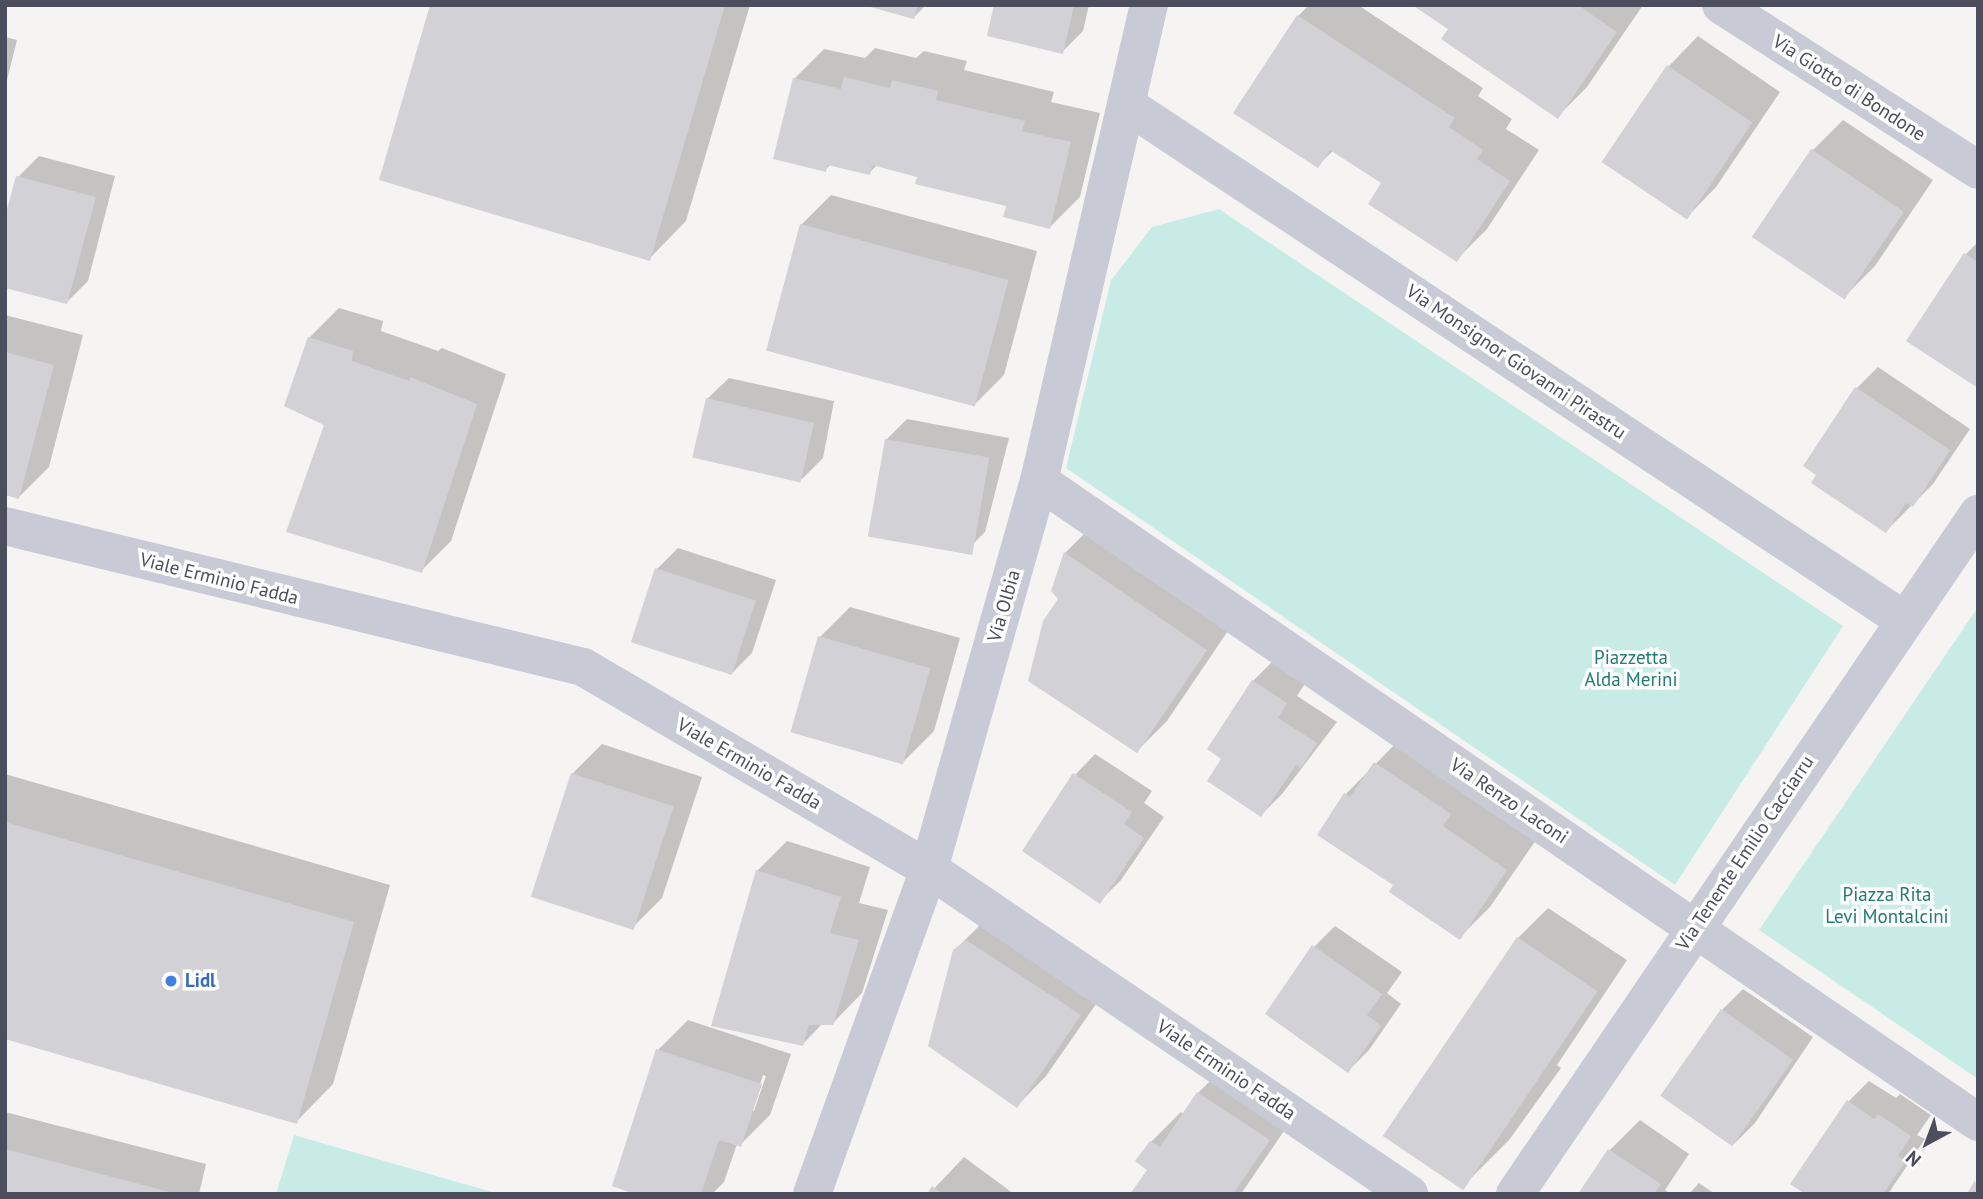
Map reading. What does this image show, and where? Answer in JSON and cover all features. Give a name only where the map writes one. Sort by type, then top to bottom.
[{"type":"street","name":"Via Olbia","points":[[812,1194],[929,869],[1040,481],[1149,5]]},
{"type":"street","name":"Via Giotto di Bondone","points":[[1721,5],[1978,170]]},
{"type":"street","name":"Via Monsignor Giovanni Pirastru","points":[[1127,105],[1904,620]]},
{"type":"street","name":"Via Renzo Laconi","points":[[1040,481],[1978,1122]]},
{"type":"street","name":"Via Tenente Emilio Cacciarru","points":[[1515,1194],[1978,513]]},
{"type":"street","name":"Viale Erminio Fadda","points":[[5,527],[583,667],[929,869],[1409,1194]]},
{"type":"green space","name":"Piazzetta Alda Merini","points":[[1219,209],[1843,626],[1675,885],[1066,468],[1111,280],[1152,227]]},
{"type":"green space","name":"Piazza Rita Levi Montalcini","points":[[1978,607],[1978,1079],[1759,930]]},
{"type":"green space","points":[[294,1135],[499,1194],[276,1194]]},
{"type":"building","points":[[430,5],[725,5],[650,261],[379,180]]},
{"type":"building","points":[[863,5],[918,5],[914,19]]},
{"type":"building","points":[[994,5],[1074,5],[1063,54],[987,36]]},
{"type":"building","points":[[1412,5],[1578,5],[1617,32],[1558,119],[1441,39],[1448,29]]},
{"type":"building","points":[[1297,15],[1455,118],[1449,127],[1483,150],[1477,159],[1510,181],[1457,262],[1368,204],[1381,183],[1330,150],[1318,168],[1233,113]]},
{"type":"building","points":[[1667,65],[1752,123],[1687,220],[1602,162]]},
{"type":"building","points":[[844,77],[890,88],[892,80],[938,91],[936,100],[1025,121],[1022,131],[1071,142],[1050,229],[1003,217],[1006,206],[915,184],[917,177],[872,165],[870,175],[827,165],[826,172],[773,159],[793,78],[841,89]]},
{"type":"building","points":[[1811,149],[1904,212],[1845,300],[1752,237]]},
{"type":"building","points":[[16,176],[96,197],[67,304],[5,288],[5,217]]},
{"type":"building","points":[[800,224],[1009,280],[975,406],[766,351]]},
{"type":"building","points":[[1964,253],[1978,262],[1978,388],[1906,341]]},
{"type":"building","points":[[308,337],[353,351],[352,361],[409,381],[410,377],[477,404],[422,573],[286,532],[324,425],[284,406]]},
{"type":"building","points":[[5,352],[54,365],[19,499],[5,495]]},
{"type":"building","points":[[1855,387],[1950,450],[1913,507],[1906,503],[1886,533],[1811,483],[1816,475],[1803,466]]},
{"type":"building","points":[[706,398],[814,423],[800,482],[692,457]]},
{"type":"building","points":[[885,439],[989,457],[972,555],[868,536]]},
{"type":"building","points":[[1064,552],[1207,650],[1137,753],[1028,681],[1043,621],[1058,599],[1051,591]]},
{"type":"building","points":[[655,568],[756,601],[732,675],[631,642]]},
{"type":"building","points":[[818,636],[930,668],[903,764],[790,732]]},
{"type":"building","points":[[1252,680],[1287,703],[1278,718],[1317,743],[1301,768],[1296,765],[1261,817],[1207,781],[1221,759],[1207,749]]},
{"type":"building","points":[[1374,762],[1451,814],[1443,826],[1507,870],[1460,940],[1389,892],[1393,885],[1317,835],[1344,793],[1350,797]]},
{"type":"building","points":[[571,773],[674,806],[634,930],[531,897]]},
{"type":"building","points":[[1073,773],[1132,812],[1124,824],[1144,838],[1100,904],[1022,851]]},
{"type":"building","name":"Lidl","points":[[5,822],[354,922],[297,1124],[5,1039]]},
{"type":"building","points":[[756,870],[841,897],[830,933],[859,940],[833,1025],[809,1025],[803,1046],[711,1026]]},
{"type":"building","points":[[1517,937],[1597,991],[1463,1190],[1383,1136]]},
{"type":"building","points":[[966,940],[1081,1015],[1017,1108],[928,1046],[953,950]]},
{"type":"building","points":[[1312,945],[1382,994],[1367,1015],[1381,1026],[1348,1073],[1265,1014]]},
{"type":"building","points":[[1721,1009],[1793,1059],[1732,1146],[1660,1096]]},
{"type":"building","points":[[656,1049],[762,1084],[741,1147],[719,1140],[701,1194],[634,1194],[612,1186]]},
{"type":"building","points":[[1197,1092],[1270,1140],[1233,1194],[1130,1194],[1147,1170],[1135,1161],[1150,1141],[1160,1147]]},
{"type":"building","points":[[1847,1100],[1874,1119],[1878,1114],[1911,1136],[1898,1156],[1906,1161],[1883,1194],[1805,1194],[1790,1184]]},
{"type":"building","points":[[5,1149],[174,1193],[174,1194],[5,1194]]},
{"type":"building","points":[[1608,1149],[1661,1184],[1654,1194],[1578,1194]]},
{"type":"building","points":[[1975,1180],[1978,1194],[1967,1194]]},
{"type":"building","points":[[932,1186],[943,1194],[927,1194]]},
{"type":"place","name":"Lidl","points":[[171,981]]}]
